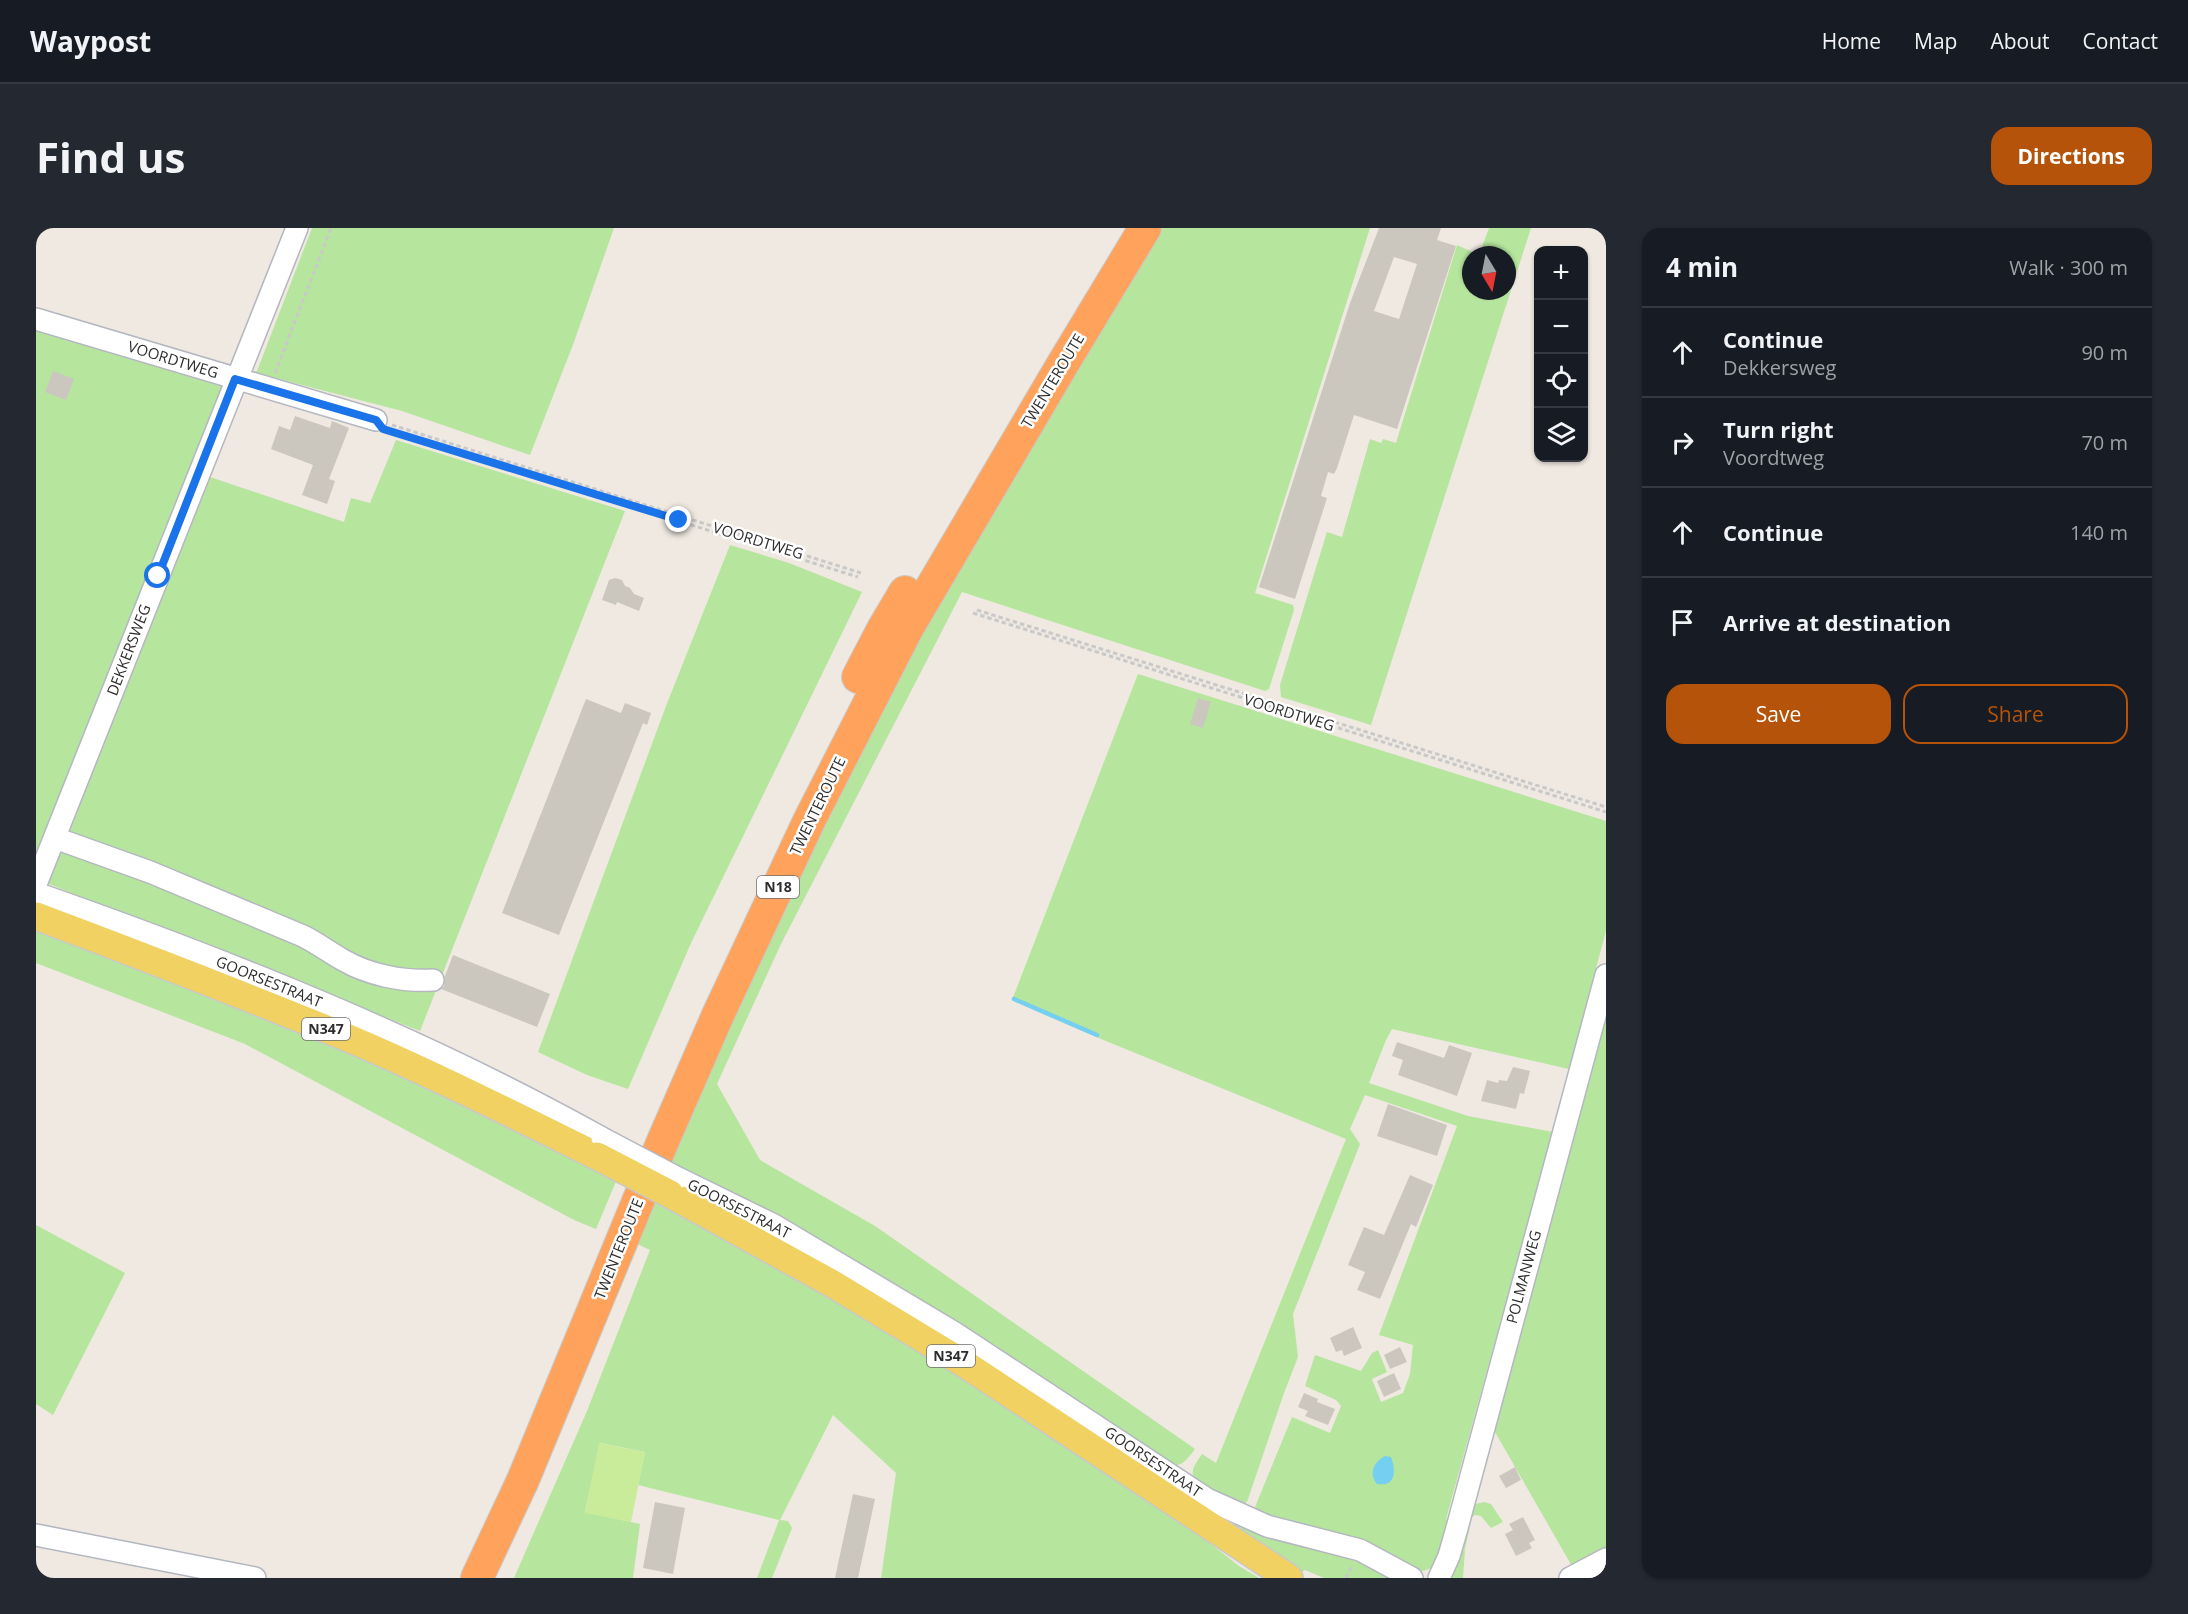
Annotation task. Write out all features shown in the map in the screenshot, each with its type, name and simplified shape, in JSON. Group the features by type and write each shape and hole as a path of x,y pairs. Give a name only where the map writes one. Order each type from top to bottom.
{"highway":[{"name":"TWENTEROUTE","path":"455,1578 549,1367 594,1252 696,1012 787,820 883,629 1122,228"},
{"name":"TWENTEROUTE","path":"477,1578 527,1469 663,1141 809,821 907,629 1145,228"}],"main road":[{"name":"GOORSESTRAAT","path":"36,916 210,982 348,1038 481,1098 599,1147 674,1186 965,1364 1289,1578"}],"street":[{"name":"DEKKERSWEG","path":"36,884 297,228"},
{"name":"VOORDTWEG","path":"36,319 376,420"},
{"path":"55,838 150,872 303,936 321,944 344,961 410,982 433,980"},
{"name":"GOORSESTRAAT","path":"36,893 239,969 371,1023 539,1103 599,1147"},
{"name":"POLMANWEG","path":"1439,1578 1449,1556 1457,1528 1606,975"},
{"name":"GOORSESTRAAT","path":"674,1186 774,1225 955,1333 1207,1498 1267,1526 1360,1550 1379,1558 1412,1578"},
{"path":"36,1535 252,1578"},
{"path":"1570,1578 1606,1559"}],"path":[{"path":"269,389 331,228"},
{"path":"376,420 383,429 860,575"},
{"name":"VOORDTWEG","path":"977,609 1606,810"},
{"name":"VOORDTWEG","path":"973,614 1606,810"}],"green space":[{"path":"312,228 614,228 574,342 530,455 402,411 252,372 257,371"},
{"path":"1159,228 1370,228 1255,593 1293,605 1294,610 1269,689 1265,691 962,592 781,944 717,1084 760,1160 875,1226 1195,1449 1179,1465 1171,1465 669,1163 703,1081 883,697"},
{"path":"1489,228 1531,228 1516,275 1516,246 1482,246"},
{"path":"1457,245 1462,247 1462,300 1508,300 1371,725 1281,697 1280,685 1327,532 1342,537 1370,439 1381,443 1383,439 1396,443"},
{"path":"36,327 223,387 36,858"},
{"path":"396,440 625,511 420,1031 49,884 47,880 207,476 344,522 351,498 370,503"},
{"path":"730,545 789,563 862,592 691,943 628,1089 587,1075 538,1052 666,706"},
{"path":"1138,674 1606,821 1606,931 1569,1069 1392,1029 1369,1083 1468,1116 1553,1132 1446,1519 1453,1523 1435,1567 1423,1571 1413,1570 1311,1527 1258,1511 1255,1507 1292,1417 1330,1433 1341,1406 1336,1400 1305,1386 1315,1355 1361,1371 1372,1353 1378,1350 1387,1372 1372,1379 1381,1402 1403,1393 1410,1374 1413,1345 1379,1335 1457,1126 1365,1095 1350,1129 1360,1144 1293,1314 1298,1357 1247,1502 1241,1505 1200,1484 1193,1475 1193,1469 1202,1454 1216,1463 1346,1139 1101,1039 1012,1000"},
{"path":"36,927 307,1034 434,1089 617,1179 596,1229 574,1220 245,1044 36,963"},
{"path":"1606,999 1606,1549 1573,1568 1491,1425"},
{"path":"649,1197 784,1269 953,1371 1183,1522 1239,1566 1259,1578 881,1578 896,1473 833,1415 780,1520 788,1521 792,1528 772,1578 757,1578 779,1520 638,1485 645,1452 600,1443 585,1512 640,1524 633,1578 514,1578 587,1411 650,1250 631,1241"},
{"path":"36,1225 125,1273 53,1415 36,1404"},
{"path":"599,1443 645,1452 631,1522 585,1513"},
{"path":"1484,1502 1491,1504 1503,1522 1491,1528 1481,1516 1472,1517 1465,1549 1463,1578 1452,1578 1467,1506"},
{"path":"1222,1516 1353,1554 1397,1578 1324,1578 1305,1570 1302,1572 1218,1522"}],"water":[{"path":"1385,1456 1391,1457 1394,1468 1393,1477 1388,1483 1377,1484 1373,1476 1374,1468"}],"building":[{"path":"1379,228 1441,228 1437,240 1456,246 1397,429 1354,415 1337,468 1334,474 1328,472 1321,496 1327,498 1295,599 1259,587 1350,303","holes":["1394,257 1417,264 1399,319 1374,311"]},
{"path":"53,371 74,379 66,400 45,392"},
{"path":"295,416 330,428 332,421 349,428 329,479 335,481 327,504 302,495 313,465 271,449 279,426 290,430"},
{"path":"615,578 622,580 634,594 644,598 639,611 617,602 616,605 602,600 609,580"},
{"path":"1198,698 1211,702 1203,728 1190,724"},
{"path":"586,699 621,713 625,703 651,713 647,725 643,723 559,935 502,913"},
{"path":"453,955 550,994 537,1027 441,989 444,986 445,976"},
{"path":"1397,1042 1444,1058 1449,1045 1472,1053 1457,1096 1398,1075 1403,1060 1392,1056"},
{"path":"1513,1067 1530,1071 1524,1094 1520,1093 1516,1109 1481,1101 1487,1080 1498,1083 1499,1080 1507,1081"},
{"path":"1388,1104 1447,1125 1437,1156 1377,1136"},
{"path":"1410,1175 1433,1185 1416,1227 1411,1224 1380,1299 1357,1290 1365,1272 1348,1265 1364,1227 1384,1235"},
{"path":"1353,1327 1362,1348 1344,1356 1342,1350 1336,1352 1330,1338"},
{"path":"1400,1347 1407,1362 1390,1369 1384,1355"},
{"path":"1394,1373 1401,1389 1384,1397 1377,1381"},
{"path":"1304,1393 1318,1399 1317,1402 1335,1409 1328,1425 1305,1416 1308,1411 1298,1407"},
{"path":"1515,1467 1521,1480 1506,1488 1499,1476"},
{"path":"853,1494 875,1499 858,1578 835,1578"},
{"path":"655,1502 685,1508 673,1574 643,1568"},
{"path":"1523,1517 1535,1540 1529,1543 1532,1548 1516,1556 1505,1534 1513,1530 1509,1524"}],"waterway":[{"path":"1014,999 1097,1035"}],"route":[{"path":"158,576 235,379 376,420 383,429 679,520"}]}
